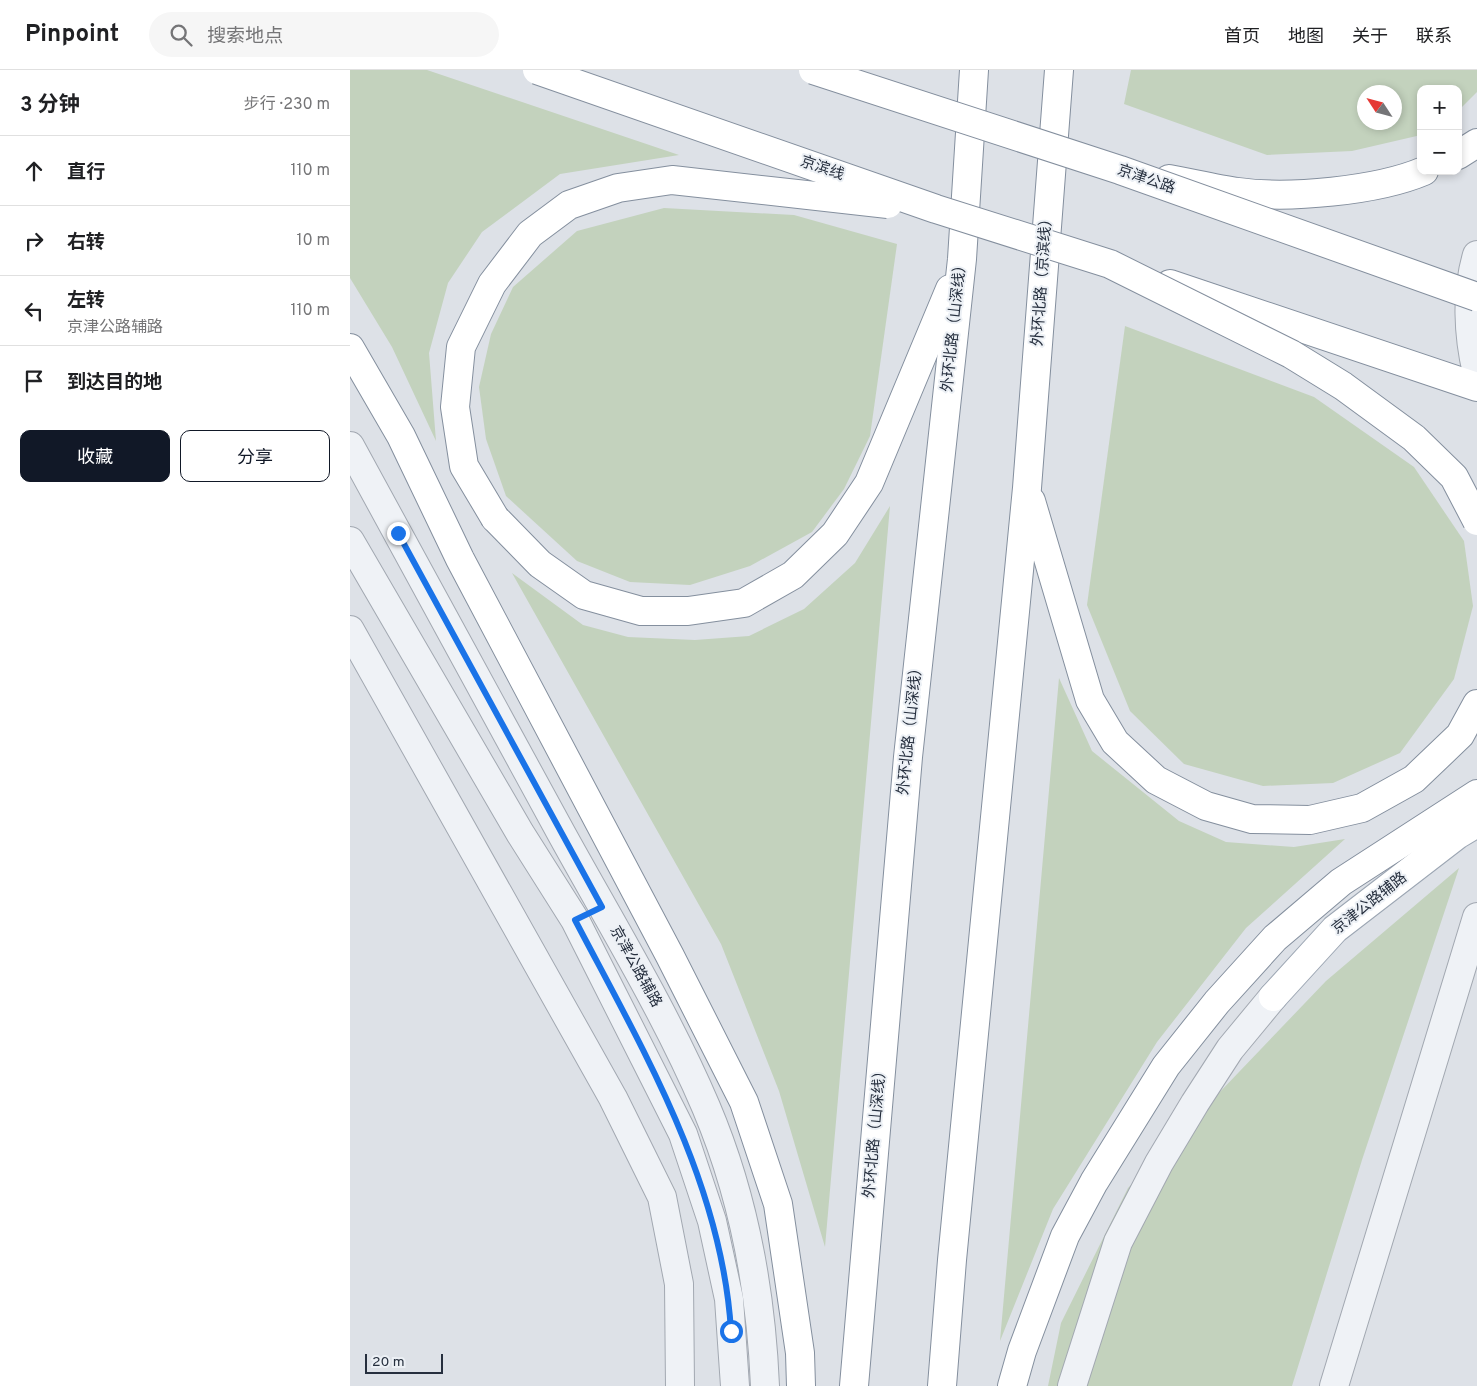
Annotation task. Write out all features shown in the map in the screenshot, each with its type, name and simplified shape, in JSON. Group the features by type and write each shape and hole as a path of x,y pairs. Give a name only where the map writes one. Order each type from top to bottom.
{"main road":[{"name":"京滨线","path":"537,70 936,209 1110,264"},
{"name":"京津公路","path":"813,70 835,75 1120,170 1477,297"},
{"name":"外环北路（山深线）","path":"854,1386 908,757 962,259 974,70"},
{"name":"外环北路（京滨线）","path":"1027,488 1059,70"},
{"path":"1462,152 1477,142"},
{"path":"1120,170 1240,192 1284,193 1361,187 1417,173"},
{"path":"936,209 672,180 618,188 569,205 530,234 492,284 461,347 455,407 464,466 495,518 540,564 584,595 641,611 688,611 744,603 793,575 835,534 869,484 962,259"},
{"path":"1110,264 1477,386"},
{"path":"1110,264 1291,354 1343,386 1414,438 1454,477 1477,521"},
{"path":"350,348 401,436 460,559 670,956 744,1102 778,1204 800,1353 801,1386"},
{"path":"1027,488 1090,700 1115,742 1156,780 1206,806 1252,819 1310,820 1362,808 1414,779 1460,735 1477,704"},
{"path":"942,1386 952,1260 1027,488"},
{"path":"1012,1386 1022,1351 1065,1236 1094,1182 1166,1066 1217,1002 1275,938 1341,882 1477,794"},
{"name":"京津公路辅路","path":"1273,997 1335,930 1457,835 1477,823"}],"street":[{"path":"1477,255 1472,271 1470,312 1472,353 1477,373"},
{"name":"京津公路辅路","path":"350,446 602,907 652,994 706,1108 729,1171 748,1243 763,1334 765,1386"},
{"path":"350,541 480,766 575,920 683,1134 712,1221 729,1299 735,1386"},
{"path":"350,630 595,1065 662,1197 679,1284 680,1386"},
{"path":"575,920 602,907"},
{"path":"1334,1386 1477,917"},
{"path":"1072,1386 1083,1347 1122,1233 1158,1163 1230,1049 1273,997"}],"green space":[{"path":"350,70 427,70 679,155 560,174 482,232 448,283 429,353 436,441 392,347 350,278"},
{"path":"1131,70 1477,70 1477,92 1462,107 1462,85 1417,85 1417,136 1352,151 1267,155 1124,104"},
{"path":"664,208 794,215 897,244 870,436 844,489 812,532 750,566 690,585 630,582 577,561 506,496 486,439 479,387 491,334 513,287 577,231"},
{"path":"1125,326 1314,397 1414,467 1464,541 1473,606 1454,679 1400,753 1333,783 1263,786 1184,764 1130,711 1087,605"},
{"path":"890,506 825,1247 779,1091 721,944 512,573 583,625 628,637 695,640 749,636 804,609 855,563"},
{"path":"1059,678 1092,751 1179,821 1226,842 1294,847 1345,839 1246,928 1157,1042 1053,1209 1000,1341"},
{"path":"1459,868 1362,1160 1292,1386 1048,1386 1061,1323 1128,1188 1326,981"}],"route":[{"path":"398,533 602,907 575,920 683,1134 712,1221 729,1299 731,1331"}]}
